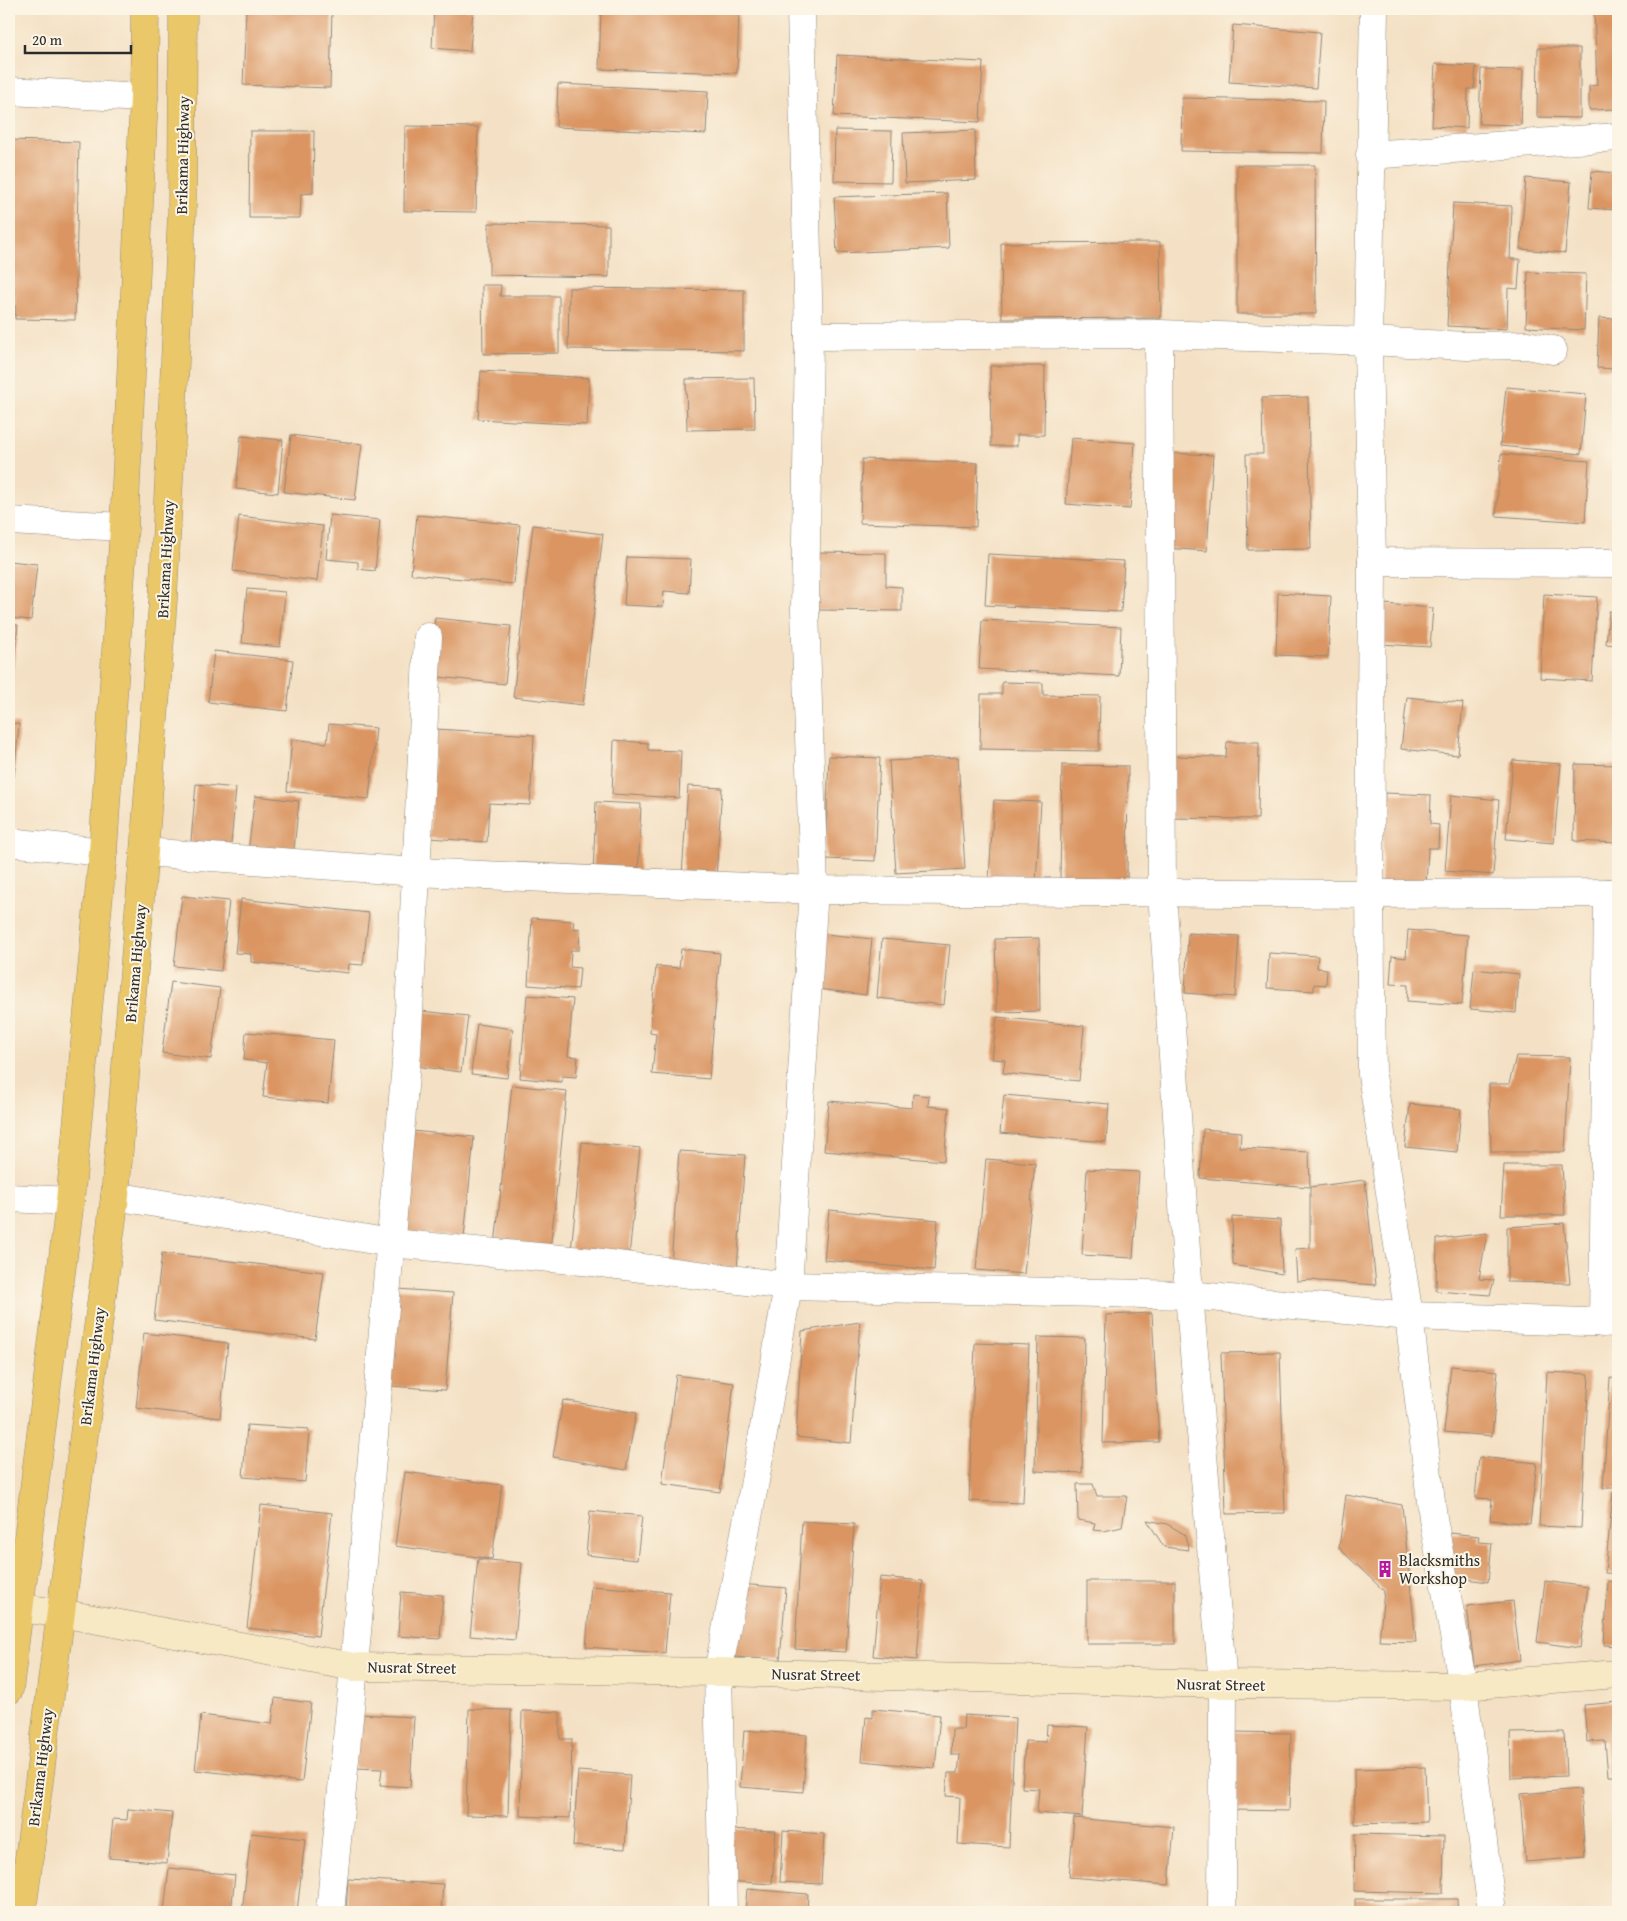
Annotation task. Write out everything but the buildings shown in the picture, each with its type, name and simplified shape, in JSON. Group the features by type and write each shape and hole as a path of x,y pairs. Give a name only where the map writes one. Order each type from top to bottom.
{"highway":[{"path":"9,1690 14,1608 70,1201 103,852 124,527 144,98 145,9"},
{"name":"Brikama Highway","path":"22,1912 115,1196 163,600 182,211 183,9"}],"street":[{"path":"722,1912 718,1672 755,1481 788,1286 814,890 805,610 808,336 801,9"},
{"path":"1374,9 1368,341 1372,562 1370,894 1372,1075 1409,1316 1433,1518 1463,1686 1492,1912"},
{"path":"9,91 144,98"},
{"path":"1370,155 1618,137"},
{"path":"808,336 1159,334 1467,346 1527,345 1553,350"},
{"path":"1159,334 1162,892 1189,1295 1223,1684 1222,1912"},
{"path":"9,521 124,527"},
{"path":"1372,562 1618,563"},
{"path":"330,1912 354,1666 407,1052 428,637"},
{"path":"9,842 103,852"},
{"path":"115,1196 390,1243 593,1262 788,1286 1189,1295 1409,1316 1610,1323 1613,893 1370,894 814,890 416,872 144,852"},
{"path":"9,1198 70,1201"},
{"name":"Nusrat Street","path":"14,1608 60,1612 354,1666 718,1672 1223,1684 1463,1686 1618,1674"}],"place":[{"name":"Blacksmiths Workshop","path":"1385,1569"}]}
